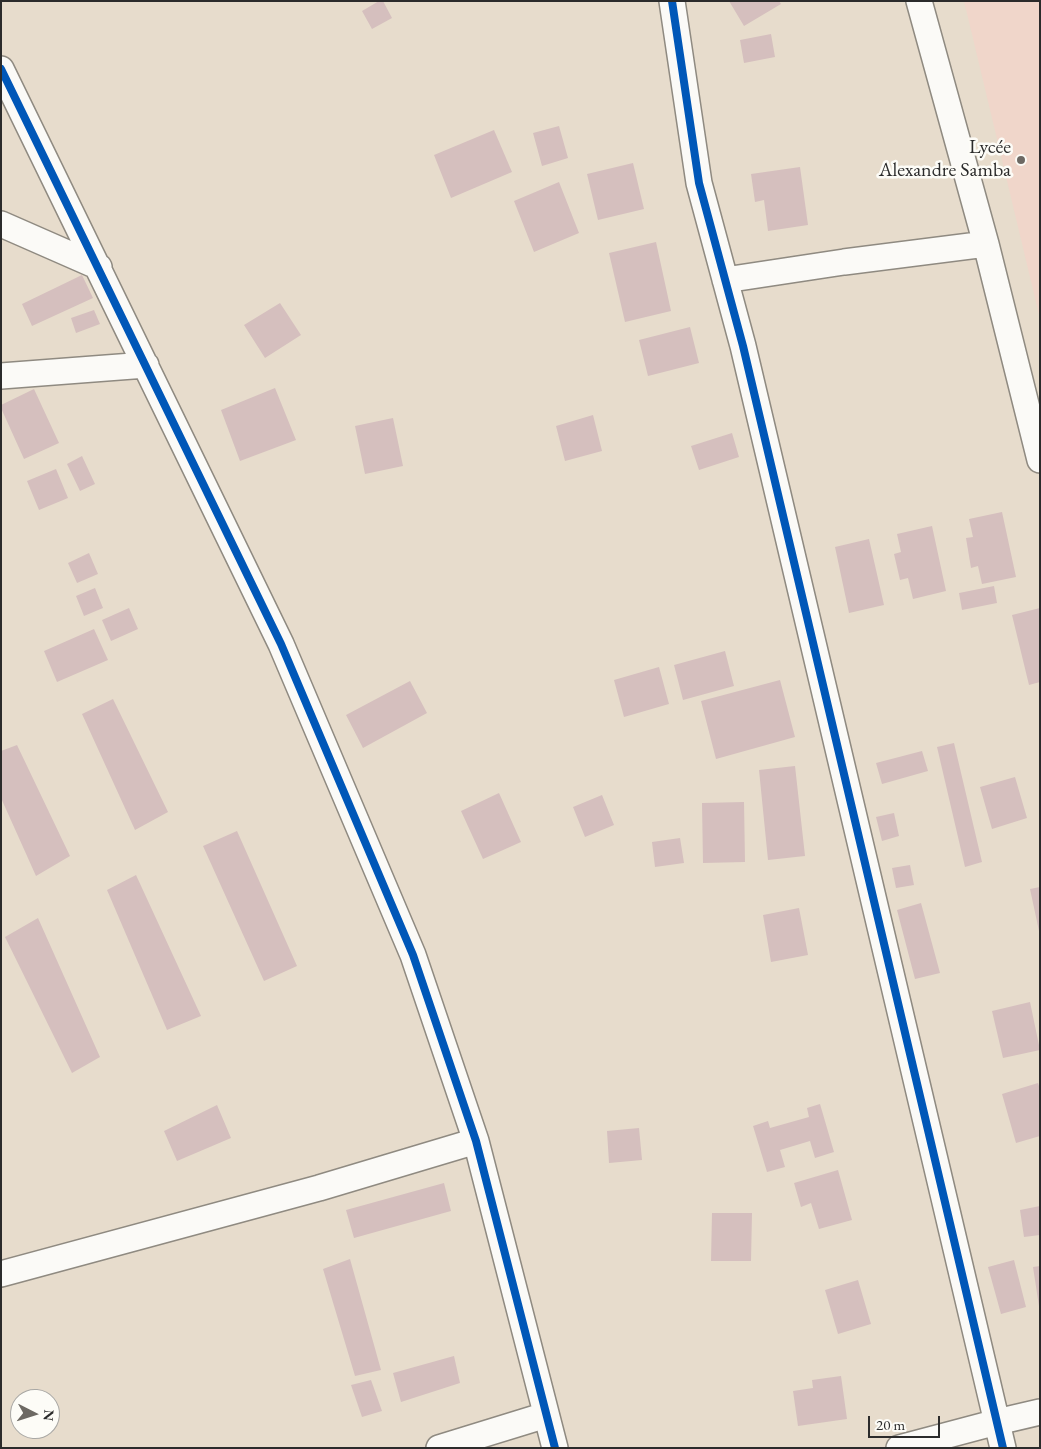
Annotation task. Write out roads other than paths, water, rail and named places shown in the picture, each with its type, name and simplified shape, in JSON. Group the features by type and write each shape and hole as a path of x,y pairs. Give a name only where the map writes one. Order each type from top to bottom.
{"street":[{"path":"672,1 699,183 743,346 1003,1448"},
{"path":"919,1 986,244 1040,460"},
{"path":"1,68 280,644 413,955 476,1141 555,1448"},
{"path":"1,224 98,267"},
{"path":"725,280 844,262 986,244"},
{"path":"1,376 146,365"},
{"path":"1,1274 319,1188 476,1141"},
{"path":"899,1448 1040,1412"},
{"path":"439,1448 546,1415"}],"place":[{"name":"Lycée Alexandre Samba","path":"1021,160"}]}
